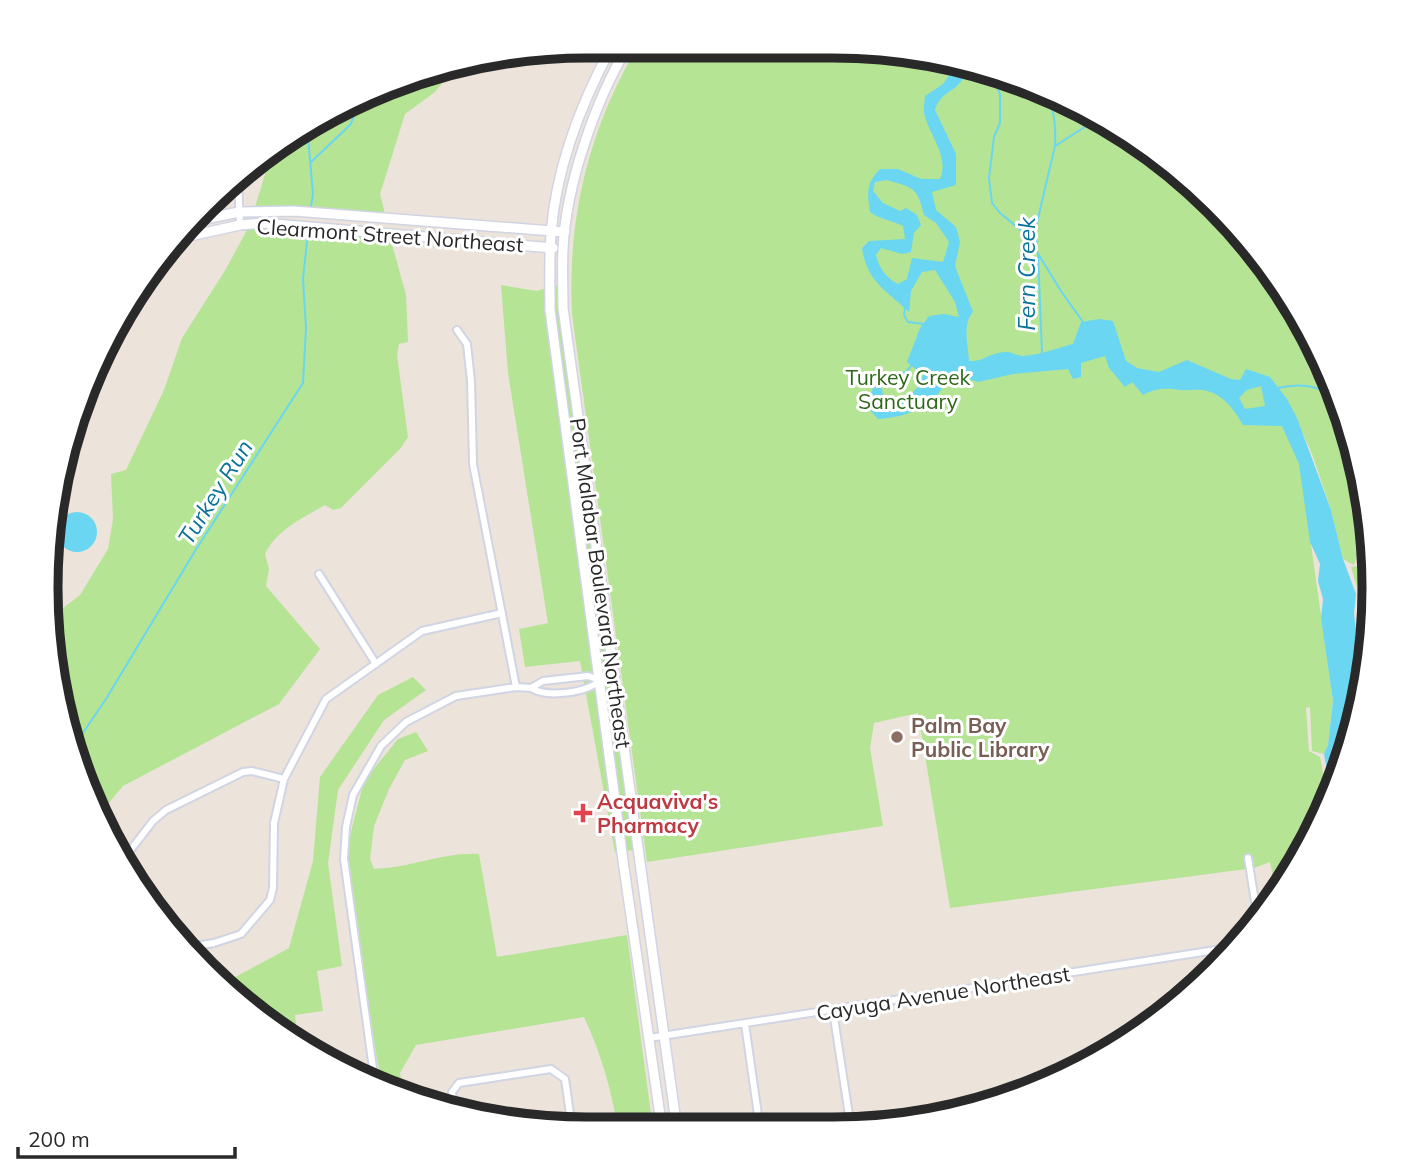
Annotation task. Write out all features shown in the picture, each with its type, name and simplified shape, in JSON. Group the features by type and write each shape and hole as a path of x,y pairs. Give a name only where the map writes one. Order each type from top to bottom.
{"street":[{"name":"Port Malabar Boulevard Northeast","path":"605,58 593,81 564,162 551,231 550,310 660,1117"},
{"name":"Port Malabar Boulevard Northeast","path":"622,58 606,88 577,166 563,249 563,309 675,1117"},
{"path":"593,81 606,88"},
{"path":"564,162 577,166"},
{"path":"238,189 240,225"},
{"name":"Clearmont Street Northeast","path":"208,218 239,212 294,211 565,232"},
{"name":"Clearmont Street Northeast","path":"191,236 240,225 293,224 563,249"},
{"path":"457,330 467,344 471,381 473,464 516,687"},
{"path":"319,574 376,664"},
{"path":"197,946 241,934 270,900 273,888 274,823 284,779 326,699 422,631 502,613"},
{"path":"531,688 543,681 588,676 600,680 615,678"},
{"path":"373,1072 344,859 346,827 353,795 381,746 406,722 456,696 516,687 555,694 593,687 600,680"},
{"path":"129,852 153,821 166,810 243,772 252,771 284,779"},
{"path":"1248,859 1256,906"},
{"path":"634,932 648,930"},
{"name":"Cayuga Avenue Northeast","path":"649,1038 1219,950"},
{"path":"833,1011 849,1117"},
{"path":"745,1024 758,1117"},
{"path":"453,1100 452,1092 458,1083 551,1069 565,1079 570,1116"}],"green space":[{"name":"Turkey Creek Sanctuary","path":"631,58 867,59 902,62 970,76 1003,86 1067,112 1127,147 1182,189 1231,238 1253,265 1291,323 1322,385 1344,450 1358,518 1359,531 1355,532 1360,546 1354,565 1343,559 1331,510 1312,454 1292,409 1333,701 1328,745 1324,754 1312,751 1310,707 1306,708 1309,751 1320,757 1325,782 1308,822 1274,881 1270,862 1254,868 950,908 918,713 874,723 870,748 883,826 647,862 572,314 573,244 585,175 606,109"},
{"path":"447,77 435,92 405,114 380,194 385,214 255,207 268,165 293,147 353,112"},
{"path":"248,228 390,237 406,295 408,342 399,344 397,355 408,437 400,449 341,508 333,510 325,505 299,520 276,538 265,554 269,569 266,586 320,649 279,704 123,786 105,807 76,725 62,657 59,611 80,595 108,549 113,519 111,474 126,470 164,390 182,338 226,269"},
{"path":"501,285 537,291 546,288 556,394 618,852 615,853 580,661 525,667 519,629 548,623 508,373"},
{"path":"559,285 559,309 633,850 626,851 554,309 554,286"},
{"path":"1361,556 1360,631 1359,594 1351,567 1358,566"},
{"path":"413,677 426,690 384,720 338,790 328,863 342,966 317,971 323,1011 295,1015 297,1030 231,979 289,948 313,861 320,777 378,695"},
{"path":"416,732 428,751 405,760 389,789 374,826 370,859 374,869 453,855 479,854 497,957 627,935 651,1117 616,1117 605,1072 584,1017 416,1045 400,1073 402,1083 380,1075 366,997 356,916 344,859 364,781 398,739"}],"water":[{"path":"952,72 965,75 960,83 942,98 935,110 956,154 956,185 932,192 936,210 956,227 960,242 955,266 973,312 967,329 969,361 1002,352 1021,356 1042,353 1073,344 1081,322 1099,319 1113,321 1126,361 1137,368 1159,372 1187,360 1231,379 1240,380 1246,369 1270,377 1287,399 1297,418 1331,510 1343,559 1356,594 1354,614 1358,657 1344,725 1328,775 1324,754 1328,745 1333,701 1321,618 1323,599 1318,581 1320,564 1310,542 1299,464 1282,426 1243,425 1227,403 1216,394 1203,390 1161,389 1143,395 1132,382 1125,387 1109,368 1105,356 1081,363 1081,377 1073,379 1068,369 1013,374 978,382 957,375 926,405 910,412 878,419 867,407 876,378 880,376 887,403 905,397 918,386 923,375 907,362 920,328 929,316 944,314 959,317 955,302 935,270 922,272 911,291 909,312 873,277 862,248 869,241 905,239 903,226 870,212 869,189 872,179 880,169 898,169 921,179 940,179 941,154 924,113 925,96 943,84","holes":["887,180 913,190 924,215 936,223 949,242 943,262 912,258 907,279 898,284 884,272 876,255 881,248 902,254 911,252 914,233 921,225 917,215 906,208 900,211 883,203 873,191 875,182","1261,386 1265,406 1245,409 1239,398 1247,390"]},
{"path":"69,513 85,513 96,524 96,540 85,551 69,551 60,542 62,519"}],"waterway":[{"path":"997,84 1000,95 1000,123 994,137 989,178 992,203 1034,241 1037,252 1083,322"},
{"name":"Fern Creek","path":"1051,105 1055,145"},
{"path":"310,163 350,125 357,110"},
{"name":"Fern Creek","path":"1037,248 1036,227 1055,146 1089,124"},
{"name":"Turkey Run","path":"308,138 313,194 311,206"},
{"name":"Turkey Run","path":"80,737 303,383 306,328 303,279 308,232"},
{"name":"Fern Creek","path":"1038,254 1042,353"},
{"path":"905,306 904,315 908,322 924,324"},
{"path":"883,380 906,372 911,366"},
{"path":"1278,388 1295,385 1324,391"}],"place":[{"name":"Palm Bay Public Library","path":"897,737"},
{"name":"Acquaviva's Pharmacy","path":"583,813"}]}
